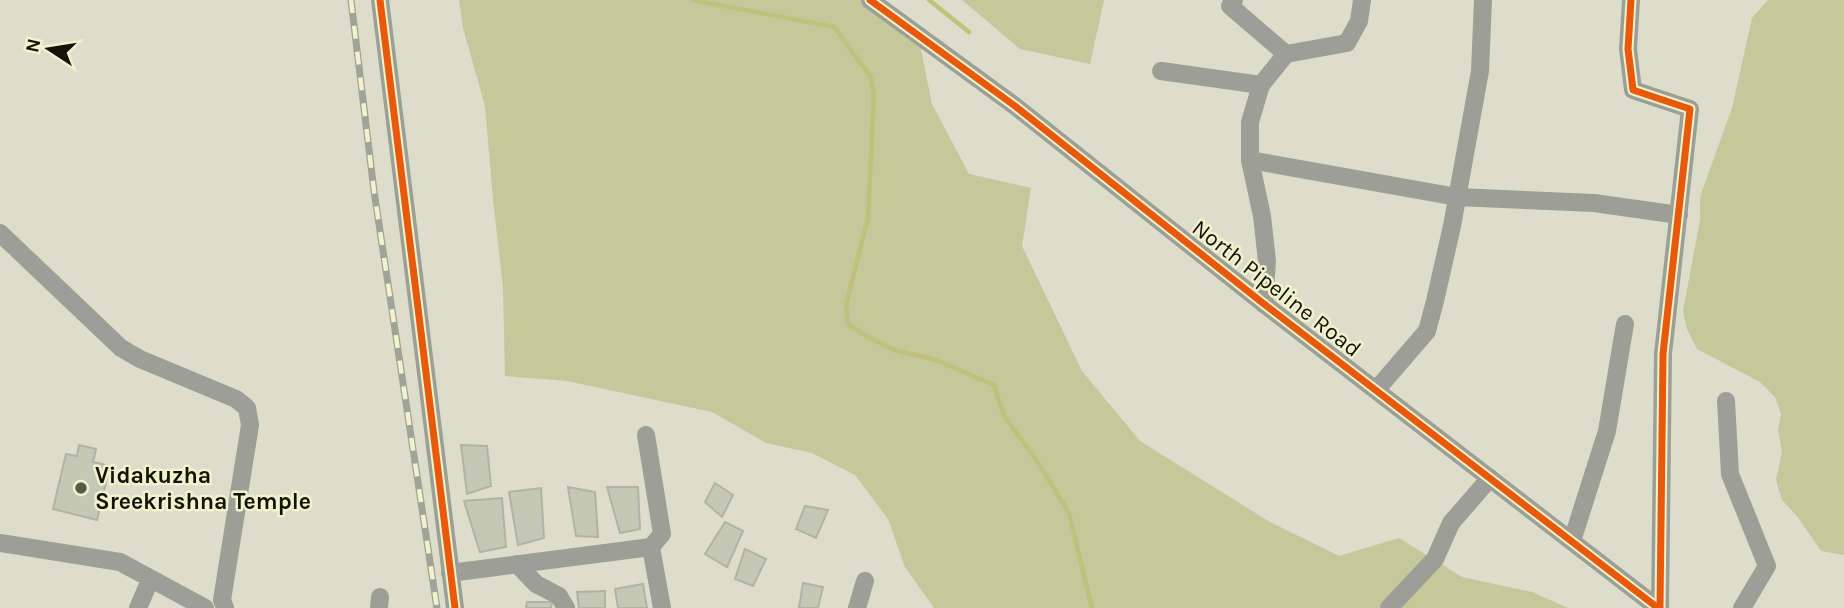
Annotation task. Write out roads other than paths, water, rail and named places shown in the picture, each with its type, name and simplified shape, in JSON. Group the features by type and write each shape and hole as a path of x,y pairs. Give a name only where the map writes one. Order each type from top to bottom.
{"street":[{"path":"380,0 455,608"},
{"name":"North Pipeline Road","path":"870,0 1015,106 1264,304 1659,608"},
{"path":"1234,0 1230,6 1286,54"},
{"path":"1264,304 1267,261 1262,216 1250,160 1250,122 1262,85 1286,54 1347,43 1359,21 1362,0"},
{"path":"1377,389 1427,331 1457,197 1480,71 1483,0"},
{"path":"1631,0 1628,49 1633,90 1690,109 1663,354 1659,608"},
{"path":"1161,71 1262,85"},
{"path":"1250,160 1457,197 1594,202 1679,215"},
{"path":"0,233 121,348 140,359 236,399 247,408 250,425 222,600 225,608"},
{"path":"1572,541 1607,431 1625,324"},
{"path":"1726,401 1730,474 1767,566 1742,608"},
{"path":"450,573 651,547 662,534 646,435"},
{"path":"1390,608 1435,559 1451,523 1490,478"},
{"path":"0,543 120,562 202,607"},
{"path":"651,547 662,608"},
{"path":"517,564 536,584 559,596 566,608"},
{"path":"138,608 150,580"},
{"path":"857,608 865,581"}],"waterway":[{"path":"693,0 834,27 870,76 874,93 868,218 846,305 848,324 894,350 936,360 994,385 1004,416 1039,464 1069,513 1092,608"},
{"path":"929,0 969,32"}],"railway":[{"path":"351,0 374,191 437,608"}],"place":[{"name":"Vidakuzha Sreekrishna Temple","path":"81,488"}]}
